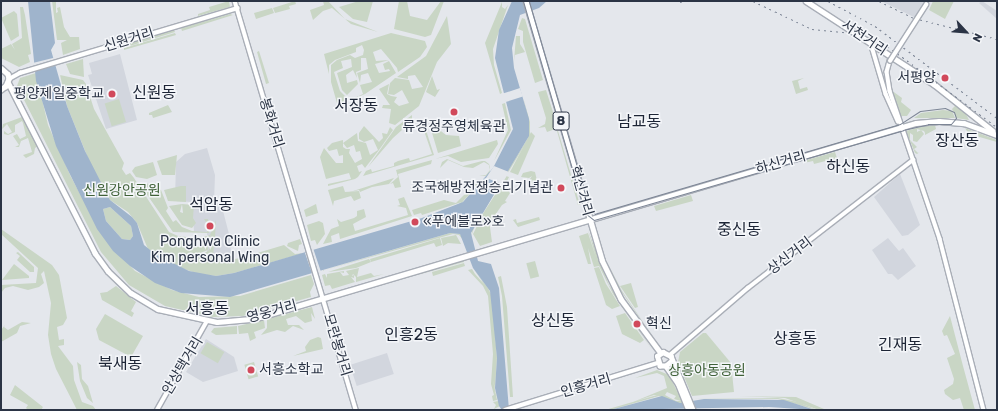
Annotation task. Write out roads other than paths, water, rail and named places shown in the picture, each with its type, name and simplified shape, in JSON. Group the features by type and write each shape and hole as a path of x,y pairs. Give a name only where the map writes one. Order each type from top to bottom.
{"main road":[{"name":"봉화거리","path":"235,1 318,281"},
{"name":"혁신거리","path":"526,1 590,220 611,282 661,353"},
{"name":"서천거리","path":"806,1 934,84 997,134"},
{"path":"927,3 890,62 888,85 940,239 984,410"},
{"name":"신원거리","path":"8,80 29,70 238,8"},
{"path":"871,43 886,94 902,127"},
{"name":"신원거리","path":"3,69 20,73"},
{"name":"영웅거리","path":"3,69 95,252 108,271 125,288 147,303 172,313 207,321 245,321 590,220"},
{"path":"1,90 8,80"},
{"path":"1,90 7,89 16,95"},
{"name":"하신거리","path":"590,220 902,127 929,121 954,122 997,134"},
{"name":"상신거리","path":"670,355 748,288 913,160"},
{"name":"모란봉거리","path":"318,281 356,410"},
{"name":"안상택거리","path":"157,410 207,321"},
{"path":"689,410 686,398 671,362 670,355 661,353 657,356 658,363 666,366 686,398 693,410"},
{"path":"666,366 671,362"},
{"name":"인흥거리","path":"505,410 658,363"}],"water":[{"path":"28,1 50,1 55,43 51,50 67,106 85,151 110,200 132,217 137,223 144,245 155,254 189,271 216,276 234,273 422,218 463,202 493,168 513,129 495,58 499,30 512,1 547,1 539,8 520,15 512,48 514,68 529,119 529,136 471,233 478,261 491,264 499,288 509,410 502,410 499,406 495,388 497,358 490,291 473,268 460,234 450,233 230,297 181,293 155,283 130,266 113,251 97,229 56,146 36,81","holes":["110,207 131,226 133,236 130,240 122,239 106,221 103,209"]},
{"path":"662,396 680,403 704,399 784,400 815,410 769,407 610,410"}],"tram line":[{"path":"523,1 585,213 594,220 903,130 928,124 951,124 956,118 954,112 945,108 920,111 900,124 595,214 589,208 529,1"}],"railway":[{"path":"680,2 684,1"},
{"path":"753,1 812,29 863,34 878,39 997,127"},
{"path":"828,1 875,26 997,118"},
{"path":"879,1 914,18 997,39"}],"place":[{"name":"서평양","path":"945,78"},
{"name":"평양제일중학교","path":"112,94"},
{"name":"류경정주영체육관","path":"454,112"},
{"name":"조국해방전쟁승리기념관","path":"561,188"},
{"name":"«푸에블로»호","path":"415,222"},
{"name":"Ponghwa Clinic Kim personal Wing","path":"210,226"},
{"name":"혁신","path":"637,324"},
{"name":"서흥소학교","path":"251,370"}],"district":[{"name":"신원동","path":"154,93"},
{"name":"서장동","path":"356,106"},
{"name":"남교동","path":"639,122"},
{"name":"장산동","path":"957,141"},
{"name":"하신동","path":"848,167"},
{"name":"석암동","path":"211,205"},
{"name":"중신동","path":"739,230"},
{"name":"서흥동","path":"207,309"},
{"name":"상신동","path":"553,321"},
{"name":"인흥2동","path":"411,335"},
{"name":"상흥동","path":"795,339"},
{"name":"긴재동","path":"900,345"},
{"name":"북새동","path":"120,364"}],"park label":[{"name":"신원강안공원","path":"122,191"},
{"name":"상흥아동공원","path":"707,371"}]}
